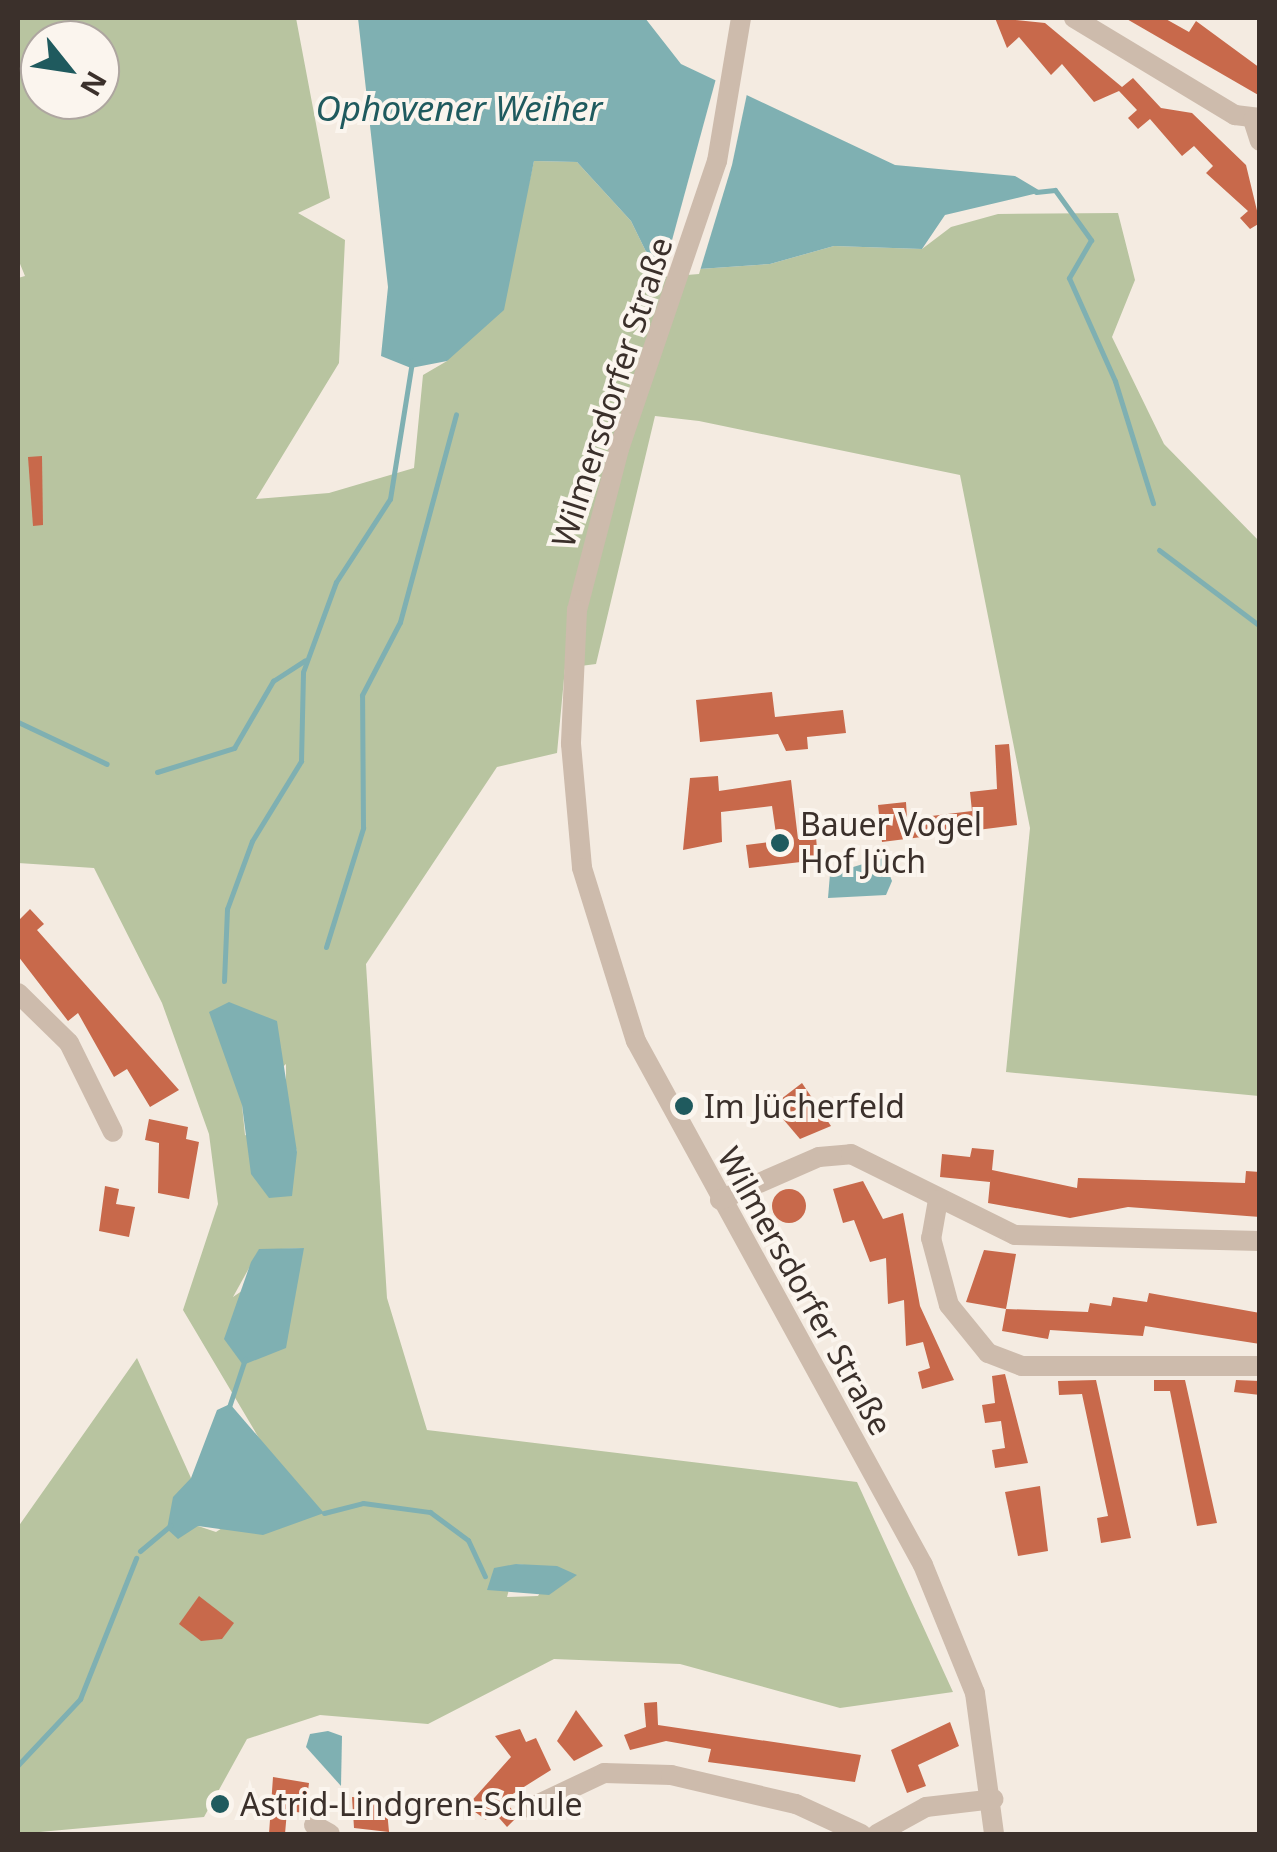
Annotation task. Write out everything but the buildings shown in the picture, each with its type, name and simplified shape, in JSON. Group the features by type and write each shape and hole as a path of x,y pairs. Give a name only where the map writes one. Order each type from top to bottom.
{"street":[{"path":"1074,18 1256,119 1260,141"},
{"name":"Wilmersdorfer Straße","path":"741,24 716,161 652,358 578,610 572,782 603,956 720,1200 923,1566 975,1693 994,1799 994,1834"},
{"path":"18,993 69,1043 113,1132"},
{"path":"720,1200 839,1154 876,1163 938,1200 1039,1240 1260,1241"},
{"path":"938,1200 931,1238 949,1305 988,1353 1022,1366 1260,1366"},
{"path":"530,1808 562,1785 604,1773 671,1775 861,1834"},
{"path":"877,1834 926,1807 994,1799"}],"green space":[{"path":"18,18 296,18 330,198 298,213 345,240 339,363 256,499 329,493 414,468 423,375 447,361 518,231 534,161 577,162 631,221 656,272 770,264 834,246 922,249 951,227 998,214 1118,213 1135,280 1112,337 1164,444 1259,541 1259,1096 1006,1072 1030,828 960,475 699,421 655,416 596,664 565,668 557,753 497,767 366,964 387,1298 427,1430 857,1482 953,1692 840,1708 680,1664 554,1659 428,1724 320,1715 247,1739 204,1817 18,1834 18,1527 137,1358 191,1478 198,1526 216,1532 295,1480 272,1460 183,1310 218,1204 209,1134 162,1003 94,868 18,863 18,278 25,276 18,259","holes":["286,1064 286,1113 297,1152 245,1135 242,1105","304,1248 233,1297 259,1250","516,1564 541,1567 556,1566 538,1596 507,1597"]}],"water":[{"name":"Ophovener Weiher","path":"358,18 645,18 681,64 895,165 1015,176 1042,192 945,215 922,249 834,246 770,264 656,272 631,221 577,162 534,161 504,310 447,361 411,368 381,356 388,287"},
{"path":"883,858 892,881 886,895 828,898 830,874"},
{"path":"229,1002 277,1021 297,1152 292,1196 269,1198 251,1174 242,1105 209,1012"},
{"path":"304,1248 286,1348 243,1365 224,1339 251,1262 259,1249"},
{"path":"230,1404 324,1513 263,1535 198,1526 178,1539 167,1529 173,1497 191,1478 217,1410"},
{"path":"516,1564 557,1566 577,1575 549,1595 487,1590 494,1568"},
{"path":"328,1731 342,1736 341,1786 306,1747 310,1734"}],"pier":[{"path":"717,75 748,89 732,165 699,274 662,277"}],"waterway":[{"path":"1036,192 1055,190 1091,240 1069,278 1115,381 1153,503"},
{"path":"224,981 227,909 252,841 301,761 303,672 336,582 390,499 412,361"},
{"path":"326,947 363,828 362,695 400,622 456,414"},
{"path":"1159,550 1260,626"},
{"path":"157,772 234,748 273,681 305,660"},
{"path":"18,722 107,764"},
{"path":"228,1410 245,1359"},
{"path":"324,1513 363,1503 430,1512 468,1540 485,1576"},
{"path":"140,1551 171,1525"},
{"path":"18,1765 80,1699 136,1558"}],"place":[{"name":"Bauer Vogel Hof Jüch","path":"780,843"},
{"name":"Im Jücherfeld","path":"684,1106"},
{"name":"Astrid-Lindgren-Schule","path":"220,1804"}]}
